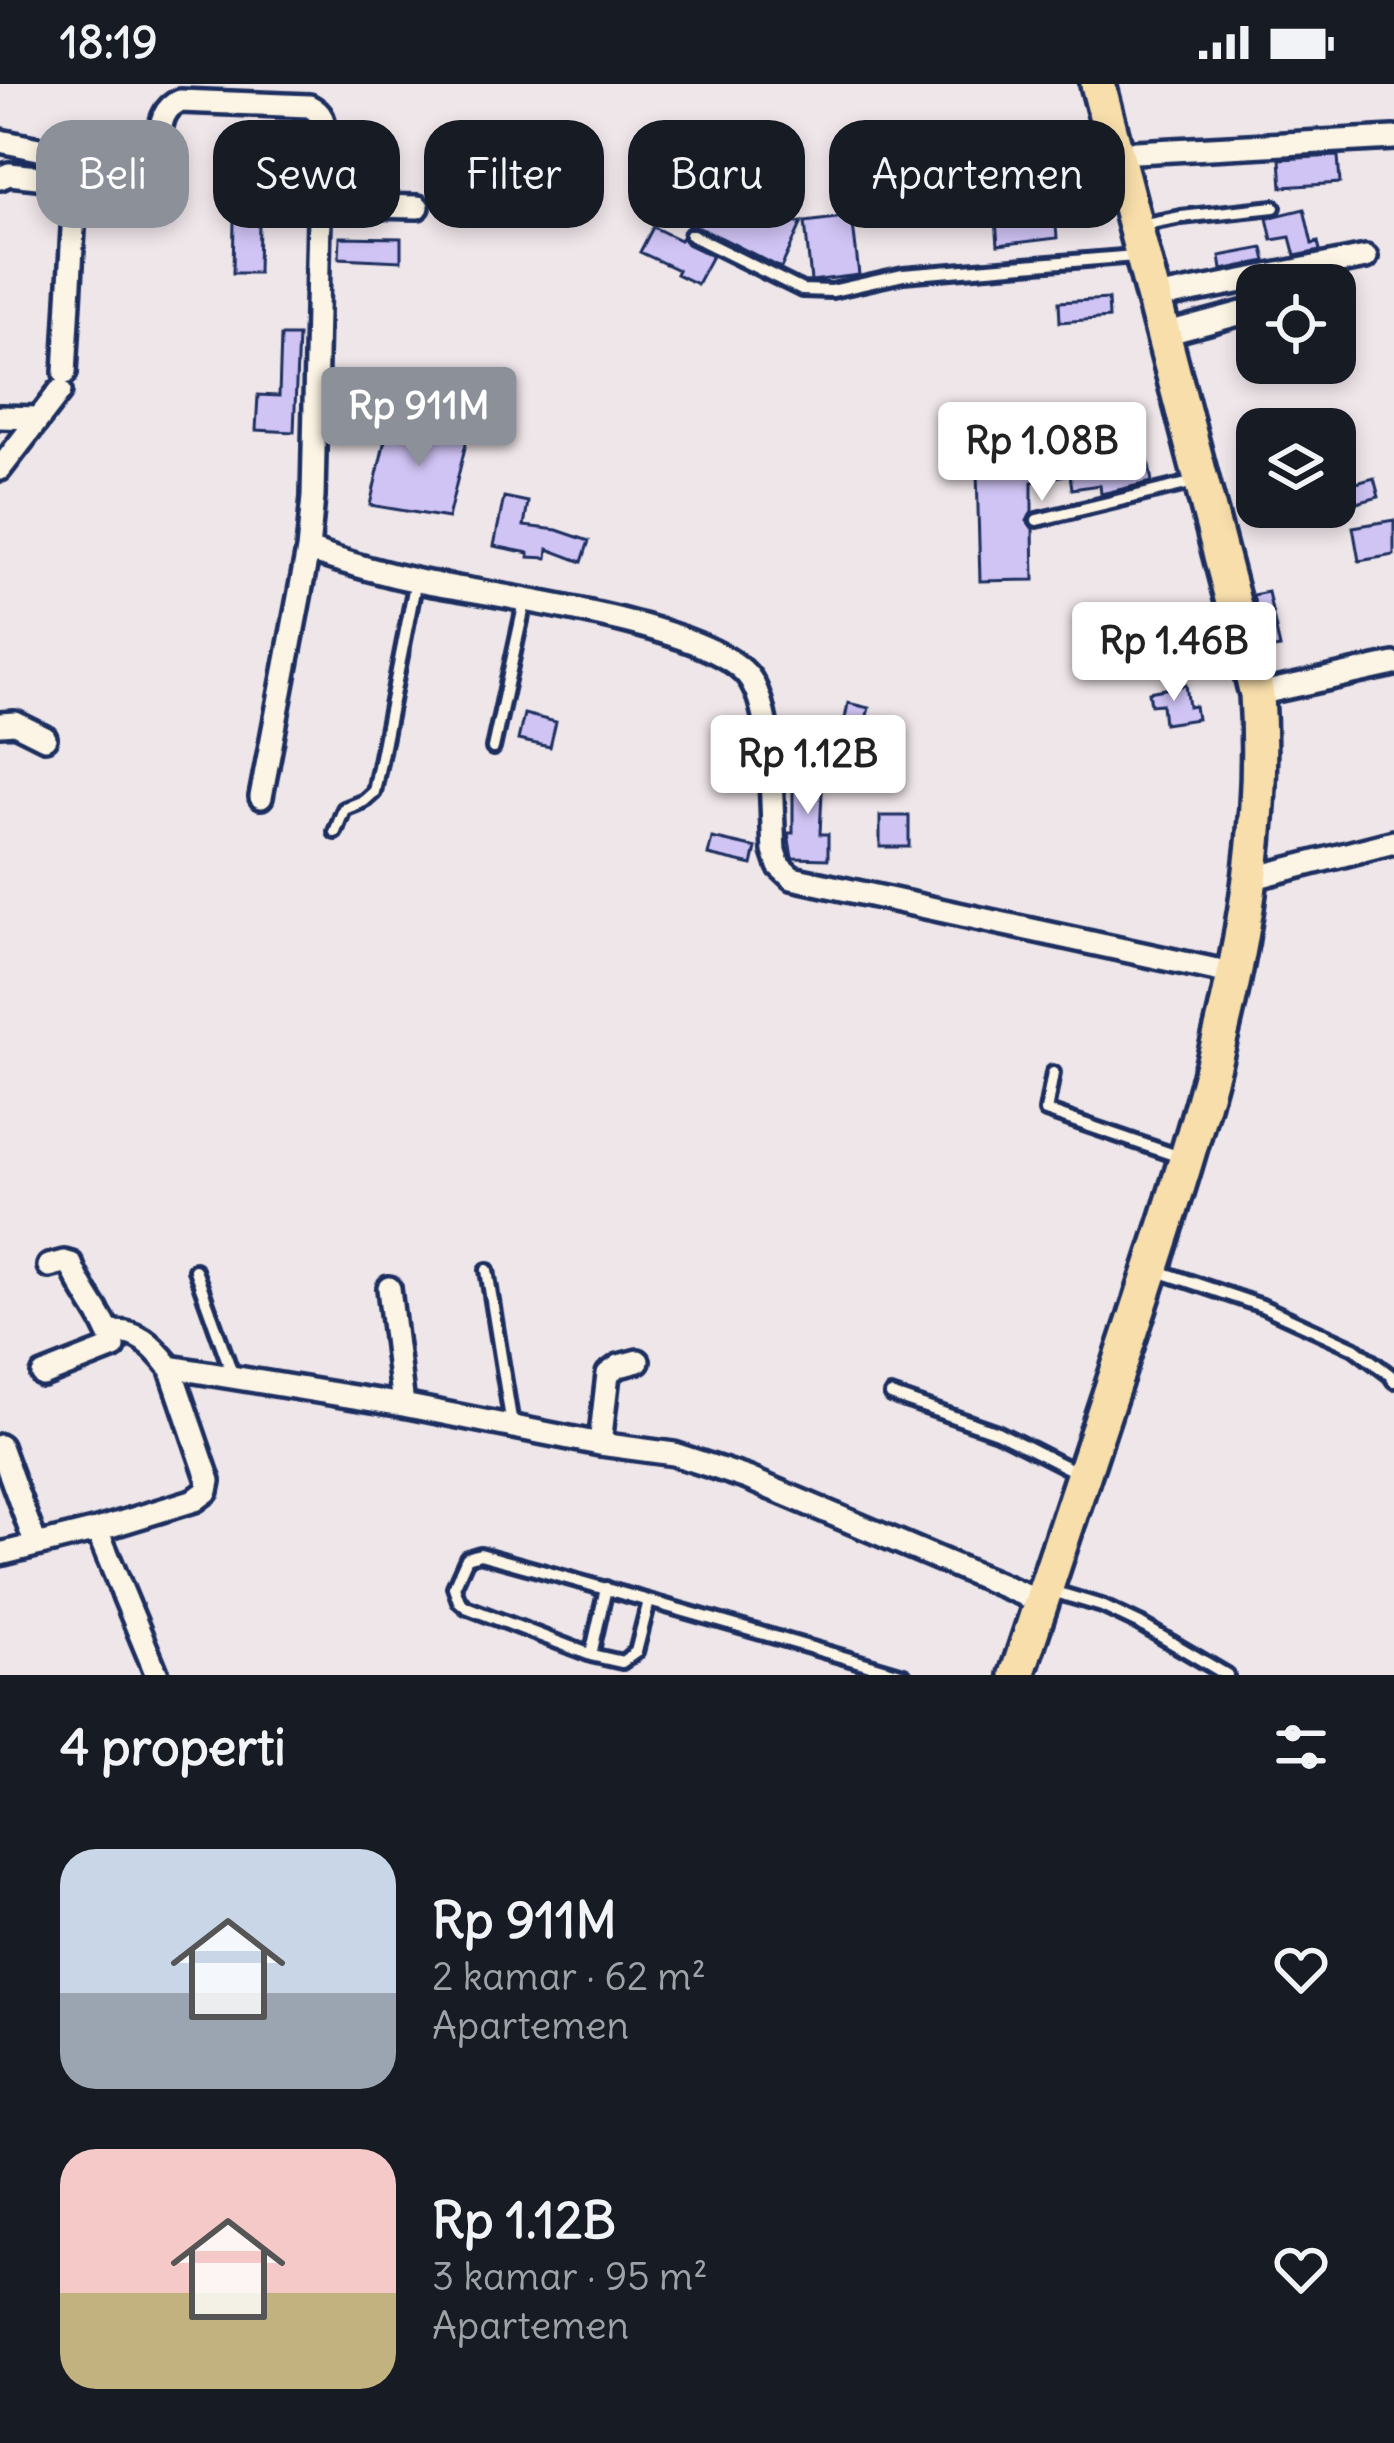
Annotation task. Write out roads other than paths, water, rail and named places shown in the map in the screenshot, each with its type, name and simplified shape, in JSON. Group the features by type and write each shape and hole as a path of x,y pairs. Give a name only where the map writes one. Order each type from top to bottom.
{"highway":[{"path":"1098,84 1108,120"},
{"path":"1017,1675 1187,1159 1235,974 1256,811 1257,700 1125,183"}],"street":[{"path":"163,120 171,104 180,101 309,106 323,120"},
{"path":"1125,153 1394,138"},
{"path":"0,141 36,149"},
{"path":"0,178 9,174 36,177"},
{"path":"400,207 418,207"},
{"path":"2,461 63,382 72,228"},
{"path":"261,797 314,497 320,228"},
{"path":"1155,298 1366,257"},
{"path":"1164,334 1236,315"},
{"path":"0,417 39,418"},
{"path":"308,550 416,580 638,625 710,649 737,664 749,676 761,707 774,851 779,866 792,878 1235,974"},
{"path":"1257,700 1394,664"},
{"path":"1257,700 1394,677"},
{"path":"0,724 15,723 45,738"},
{"path":"1249,879 1394,842"},
{"path":"43,1376 112,1349 114,1344 71,1264 49,1266"},
{"path":"389,1288 404,1405"},
{"path":"0,1554 98,1530 195,1500 207,1492 208,1481 170,1367 136,1334 109,1333"},
{"path":"600,1444 608,1374 638,1361"},
{"path":"170,1367 674,1454 747,1478 1043,1595"},
{"path":"0,1446 36,1545"},
{"path":"98,1530 157,1675"}],"lane":[{"path":"692,236 802,290 832,291 903,275 1140,240 1181,217 1274,207"},
{"path":"1037,520 1203,480"},
{"path":"335,832 344,809 374,792 416,580"},
{"path":"493,748 525,602"},
{"path":"1053,1073 1046,1111 1187,1159"},
{"path":"1151,1269 1262,1306 1354,1348 1394,1381"},
{"path":"195,1270 233,1376"},
{"path":"487,1270 512,1425"},
{"path":"891,1394 997,1432 1083,1475"},
{"path":"650,1600 633,1657 622,1662 466,1607 454,1587 467,1558 480,1553 650,1600 904,1675"},
{"path":"591,1654 606,1588"},
{"path":"1043,1595 1102,1606 1226,1675"}]}
